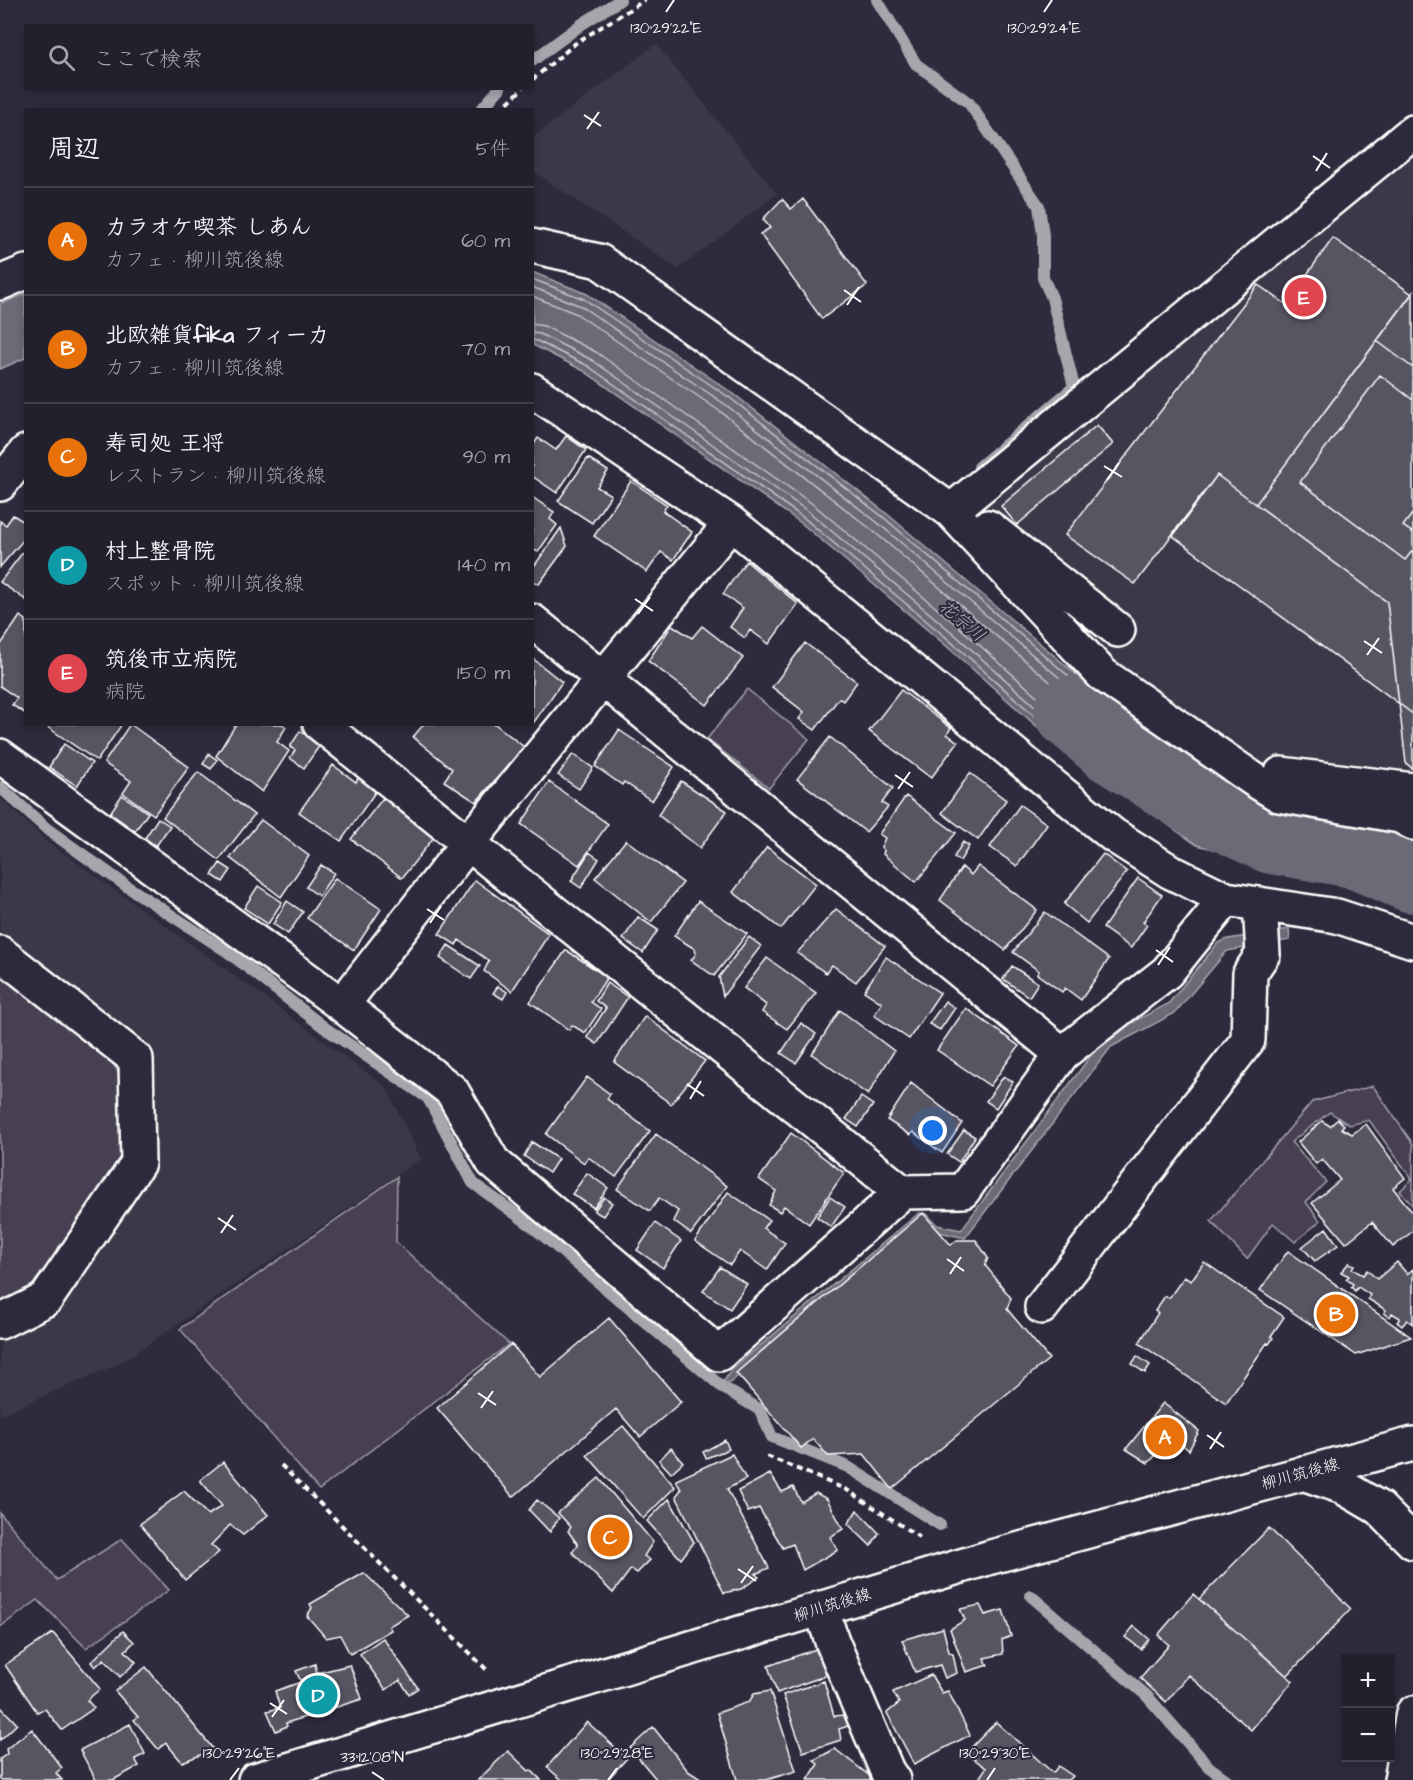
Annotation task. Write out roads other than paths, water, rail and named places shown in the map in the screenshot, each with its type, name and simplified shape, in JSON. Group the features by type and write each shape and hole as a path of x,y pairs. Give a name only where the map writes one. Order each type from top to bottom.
{"street":[{"path":"956,508 1413,132"},
{"path":"534,246 599,261 956,508 1118,630"},
{"path":"0,283 24,273"},
{"path":"534,391 731,523 1113,834 1171,872 1226,899 1262,927 1337,916 1413,941"},
{"path":"956,508 1102,674 1239,769 1279,795 1400,816 1413,823"},
{"path":"342,1005 468,843 731,523"},
{"path":"534,623 1062,1054"},
{"path":"322,726 902,1192 963,1191 1062,1054 1167,972 1226,899"},
{"path":"0,756 342,1005 452,1091 493,1162 719,1354 902,1192"},
{"path":"1239,769 1413,790"},
{"path":"1042,1307 1248,1040 1250,973 1263,954 1262,927"},
{"path":"0,953 136,1059 138,1163 46,1299 0,1322"},
{"name":"柳川筑後線","path":"255,1780 991,1557 1413,1444"},
{"path":"1303,1473 1343,1487 1379,1508 1413,1542"},
{"path":"821,1608 887,1771 894,1780"},
{"path":"1401,1780 1413,1713"}],"water":[{"path":"534,273 587,294 734,394 886,513 1090,686 1171,742 1132,799 1077,762 944,644 801,523 584,371 534,346"},
{"path":"24,294 24,358 0,369 0,304"},
{"path":"1178,747 1250,795 1300,814 1413,835 1413,902 1307,872 1197,845 1140,805"},
{"path":"1289,929 1290,940 1227,951 1175,1013 1111,1047 965,1238 935,1231 924,1223 726,1386 723,1383 731,1370 919,1213 927,1214 937,1225 961,1230 1100,1043 1121,1028 1168,1004 1218,943 1228,939"}],"waterway":[{"path":"534,60 582,24 620,0"},
{"path":"877,0 916,64 969,103 1039,206 1043,235 1043,278 1052,298 1074,387 979,467"},
{"path":"483,108 498,90"},
{"name":"花宗川","path":"1070,712 1112,748 1210,809 1272,838 1354,852 1413,877"},
{"path":"0,787 47,829 128,887 228,952 325,1028 428,1098 473,1183 532,1226 722,1387 760,1410 772,1437 848,1467 940,1525"},
{"path":"1031,1596 1147,1696 1209,1767 1227,1780"}],"place":[{"name":"筑後市立病院","path":"1304,297"},
{"name":"北欧雑貨fika フィーカ","path":"1336,1314"},
{"name":"カラオケ喫茶 しあん","path":"1165,1437"},
{"name":"寿司処 王将","path":"610,1537"},
{"name":"村上整骨院","path":"318,1695"}]}
